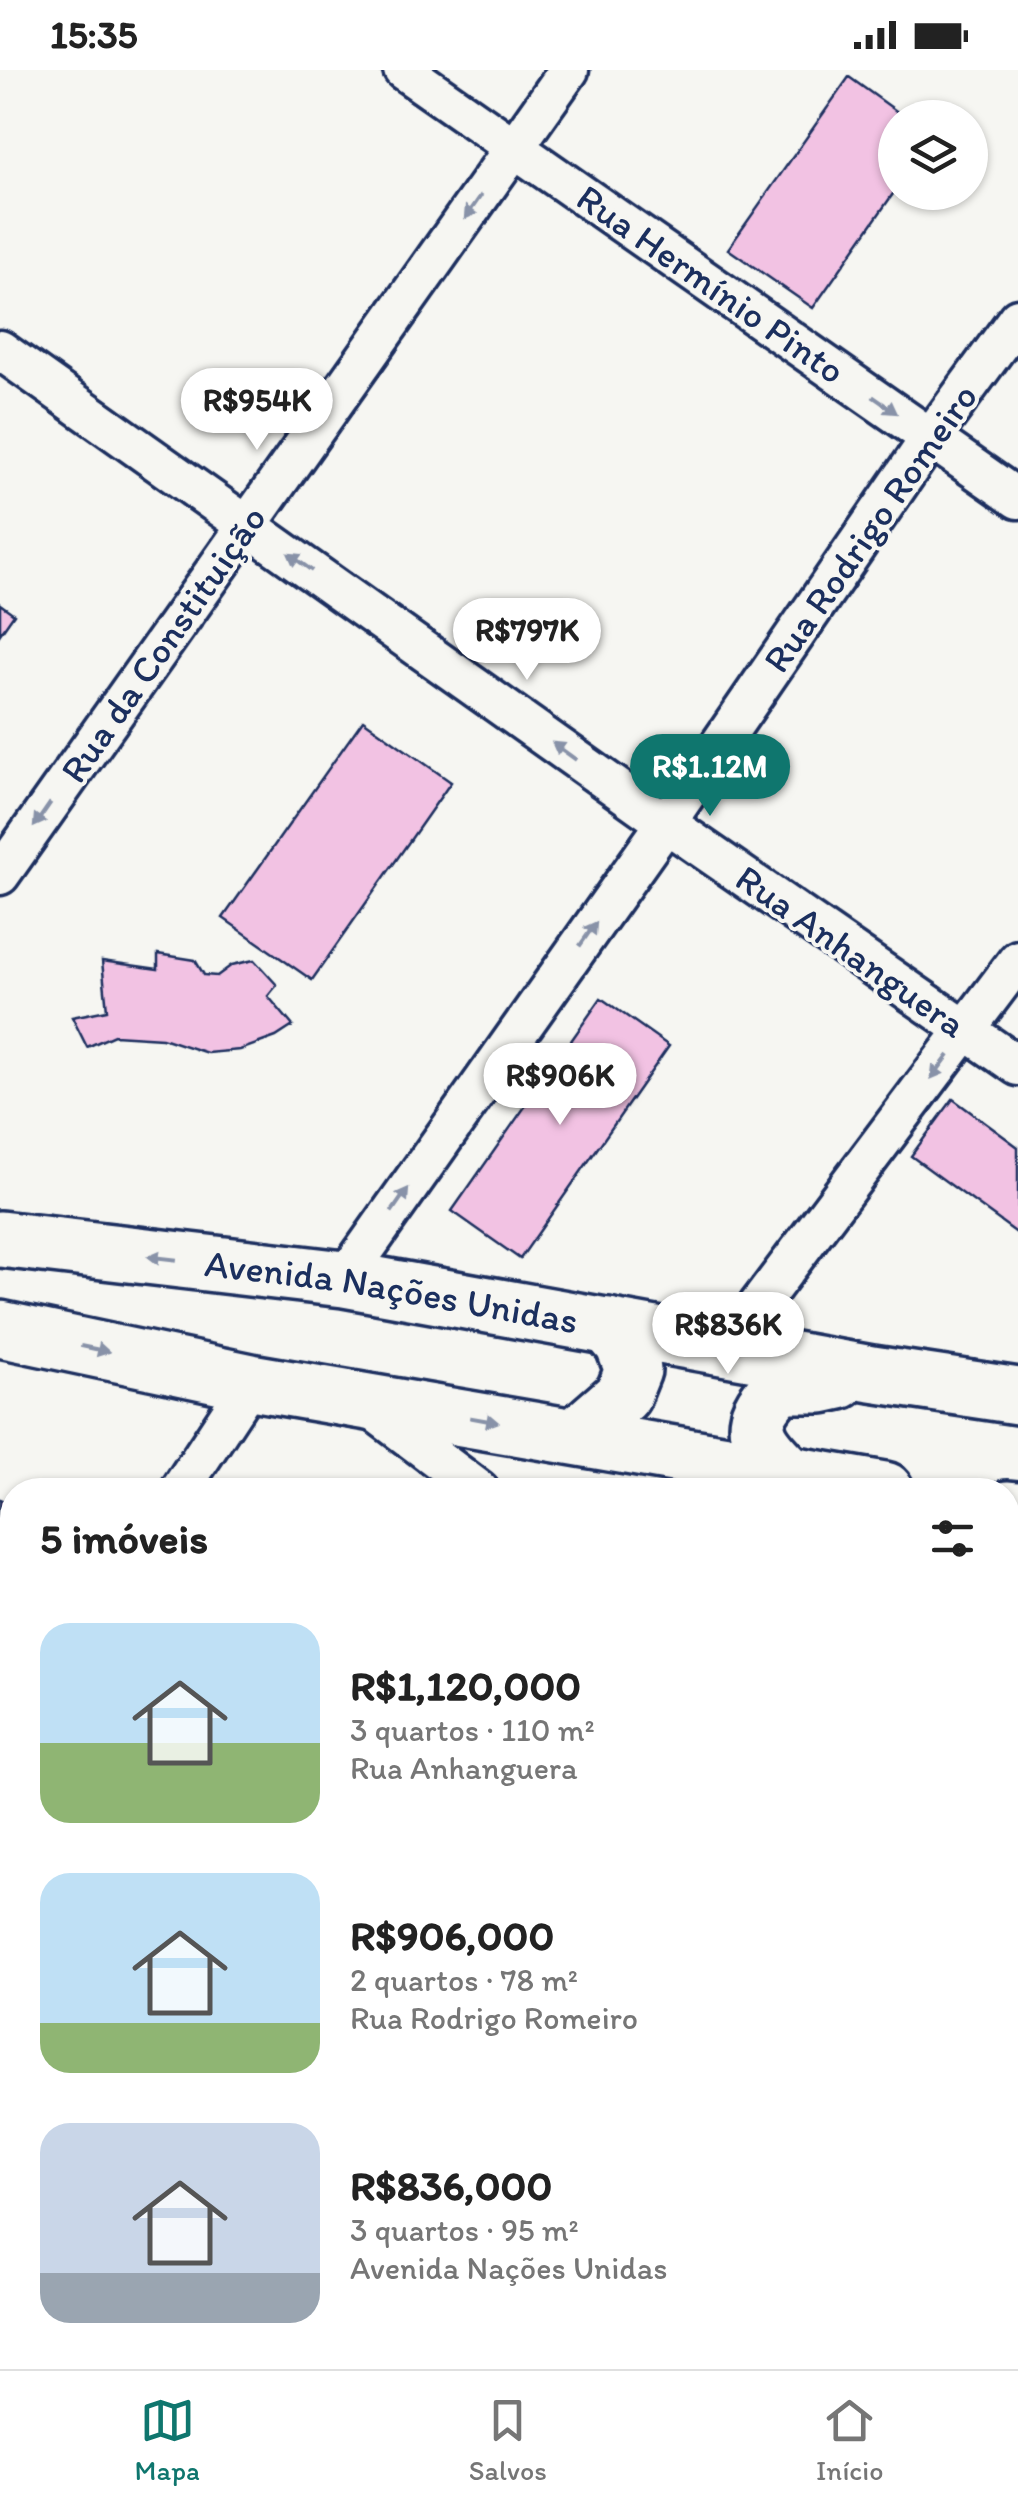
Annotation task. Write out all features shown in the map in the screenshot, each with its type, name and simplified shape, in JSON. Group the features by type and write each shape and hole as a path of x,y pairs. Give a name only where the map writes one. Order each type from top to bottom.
{"main road":[{"name":"Avenida Nações Unidas","path":"0,1239 344,1279 872,1374 1018,1396"},
{"path":"576,1436 623,1395 633,1370 622,1344 608,1326"},
{"path":"0,1329 251,1382 356,1397 805,1478"},
{"path":"792,1476 767,1451 756,1428 761,1404 780,1385 822,1385 872,1374"}],"street":[{"name":"Rua Hermínio Pinto","path":"403,70 1018,500"},
{"name":"Rua da Constituição","path":"0,875 569,70"},
{"name":"Rua Rodrigo Romeiro","path":"344,1279 1018,318"},
{"name":"Rua Anhanguera","path":"0,350 666,824 1018,1066"},
{"path":"727,1347 1018,960"},
{"path":"188,1478 251,1382"},
{"path":"356,1397 464,1478"}],"building":[{"path":"849,77 881,100 878,210 882,210 813,308 728,249"},
{"path":"0,604 14,614 0,634"},
{"path":"363,720 451,782 312,980 223,918"},
{"path":"158,954 195,960 204,975 217,976 232,965 254,960 277,985 268,996 293,1026 276,1037 240,1050 207,1053 162,1038 114,1035 87,1047 72,1017 107,1010 102,961 158,969"},
{"path":"601,998 669,1046 520,1259 452,1211"},
{"path":"953,1099 1018,1147 1018,1234 911,1156"}]}
